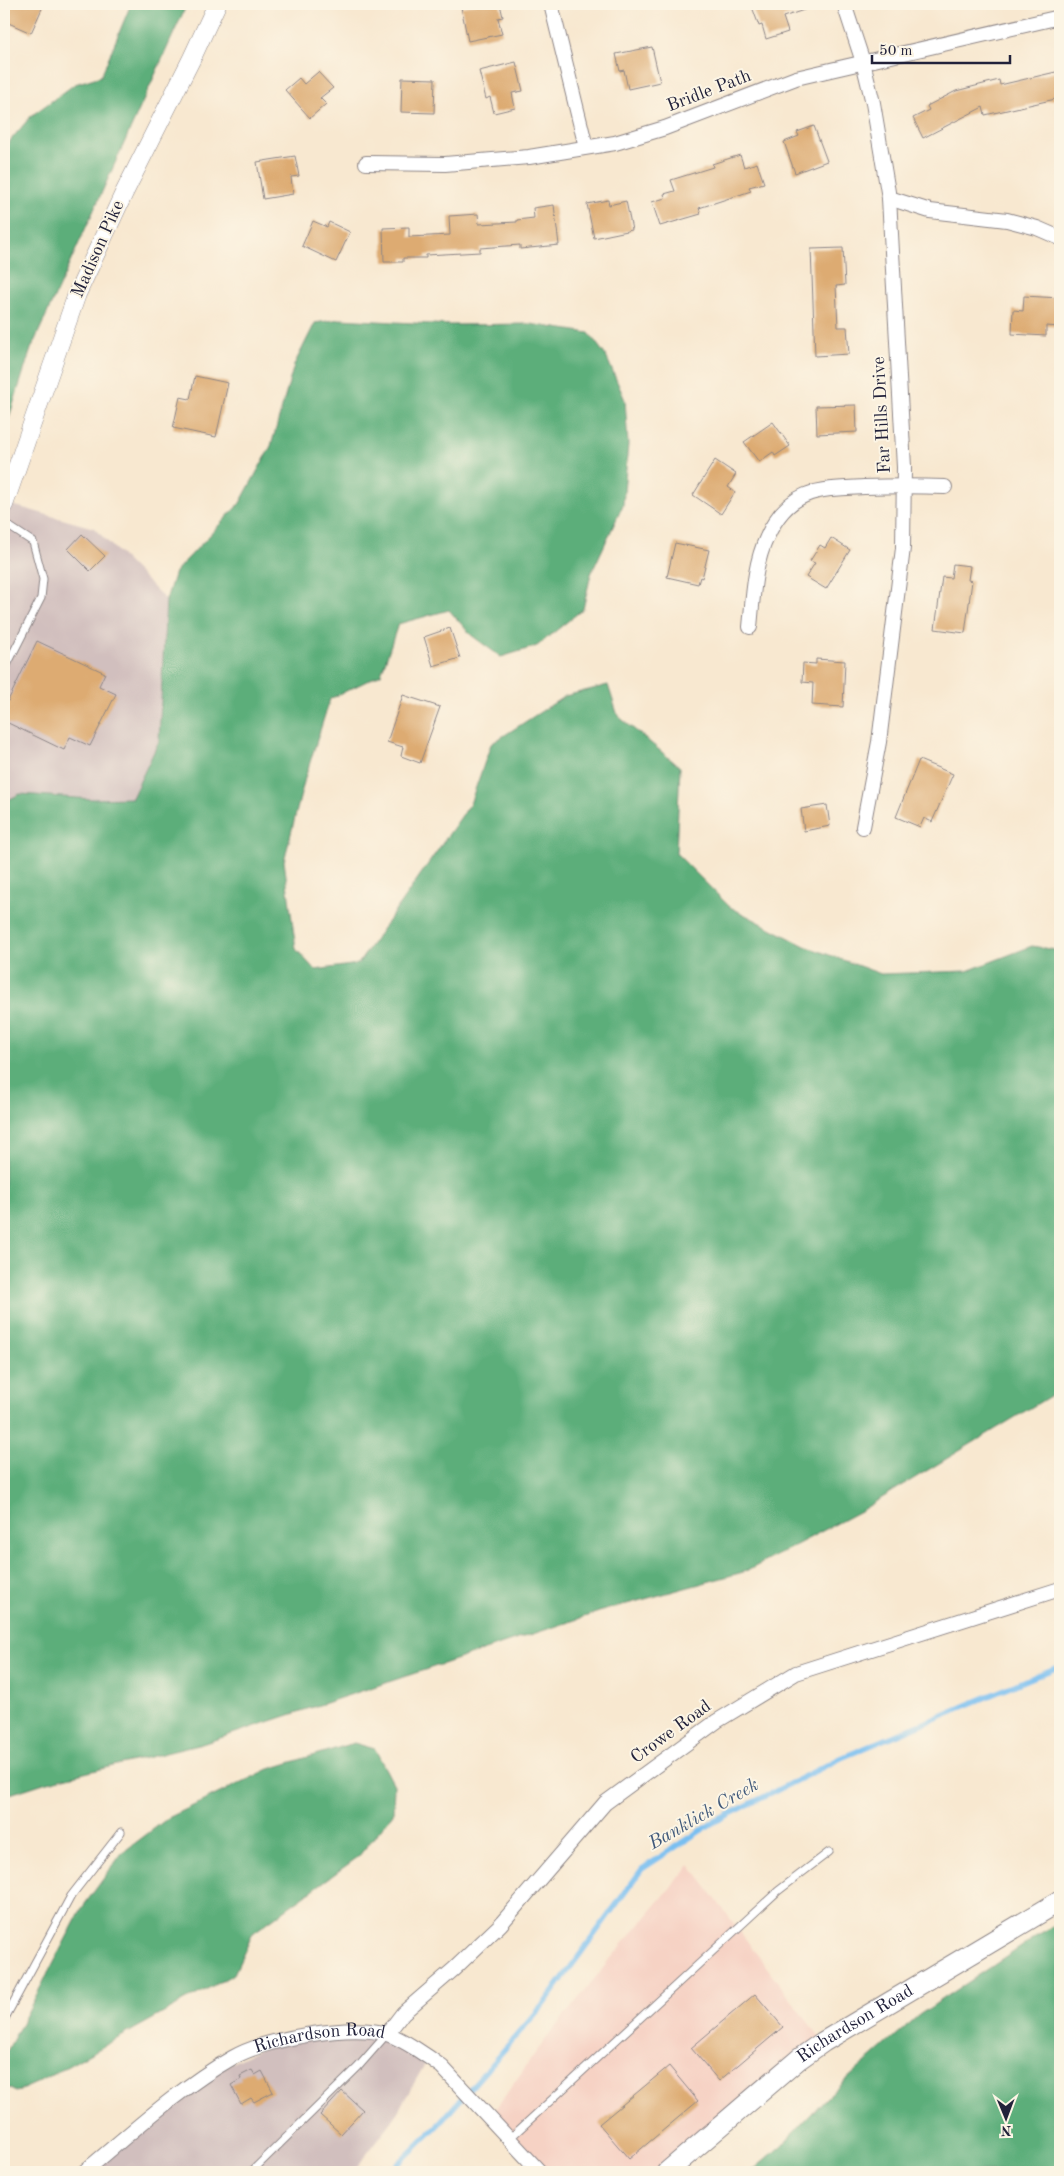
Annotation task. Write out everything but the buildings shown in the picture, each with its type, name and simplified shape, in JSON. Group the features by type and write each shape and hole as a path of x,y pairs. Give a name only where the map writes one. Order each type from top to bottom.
{"main road":[{"name":"Richardson Road","path":"667,2172 799,2059 823,2042 1060,1901"}],"street":[{"name":"Madison Pike","path":"4,505 77,294 124,193 217,4"},
{"path":"552,4 586,147"},
{"name":"Far Hills Drive","path":"844,4 863,62 873,102 889,198 904,485 903,548 879,742 863,827"},
{"name":"Bridle Path","path":"366,162 445,164 530,157 615,143 664,128 796,78 1060,17"},
{"path":"889,198 930,210 1007,220 1037,228 1060,238"},
{"path":"750,627 760,555 766,537 784,510 793,502 823,489 904,485 945,487"},
{"name":"Crowe Road","path":"387,2034 403,2012 454,1969 500,1924 605,1803 717,1721 796,1673 1060,1588"},
{"name":"Richardson Road","path":"84,2172 144,2122 203,2077 233,2057 274,2042 303,2035 346,2030 387,2034 429,2056 442,2067 540,2172"}],"lane":[{"path":"4,523 33,542 43,579 42,598 4,671"},
{"path":"4,2020 71,1896 121,1832"},
{"path":"509,2139 778,1892 829,1852"},
{"path":"251,2172 358,2067 387,2034"}],"shaded area":[{"path":"5,503 94,528 166,600 159,741 132,798 91,799 20,794 4,802"},
{"path":"690,1865 823,2042 667,2172 540,2172 489,2118 541,2045"},
{"path":"387,2034 429,2057 393,2120 353,2172 84,2172 203,2077 274,2042"}],"green space":[{"path":"131,4 187,4 31,349 4,433 4,148 31,116 75,84 101,76"},
{"path":"340,319 450,325 530,324 589,333 606,356 625,400 628,444 623,505 591,574 583,609 537,646 501,657 471,635 449,610 398,624 381,674 330,699 305,778 284,861 296,949 315,970 358,964 470,804 491,744 565,696 608,685 618,716 680,767 676,853 730,907 805,946 881,974 967,971 1032,946 1055,950 1060,969 1060,1390 862,1510 747,1571 605,1610 202,1744 44,1783 4,1796 4,802 20,794 91,799 132,798 159,741 166,600 175,572 240,503 271,446 294,365 315,323"},
{"path":"354,1743 375,1749 394,1785 393,1814 358,1857 253,1933 234,1974 39,2082 16,2092 4,2086 4,2057 82,1908 122,1853 168,1818 269,1769"},
{"path":"1060,1921 1060,2172 751,2172 781,2146 827,2097 919,2015"}],"waterway":[{"name":"Banklick Creek","path":"390,2172 440,2123 544,2004 642,1869 714,1822 841,1758 1060,1666"}]}
